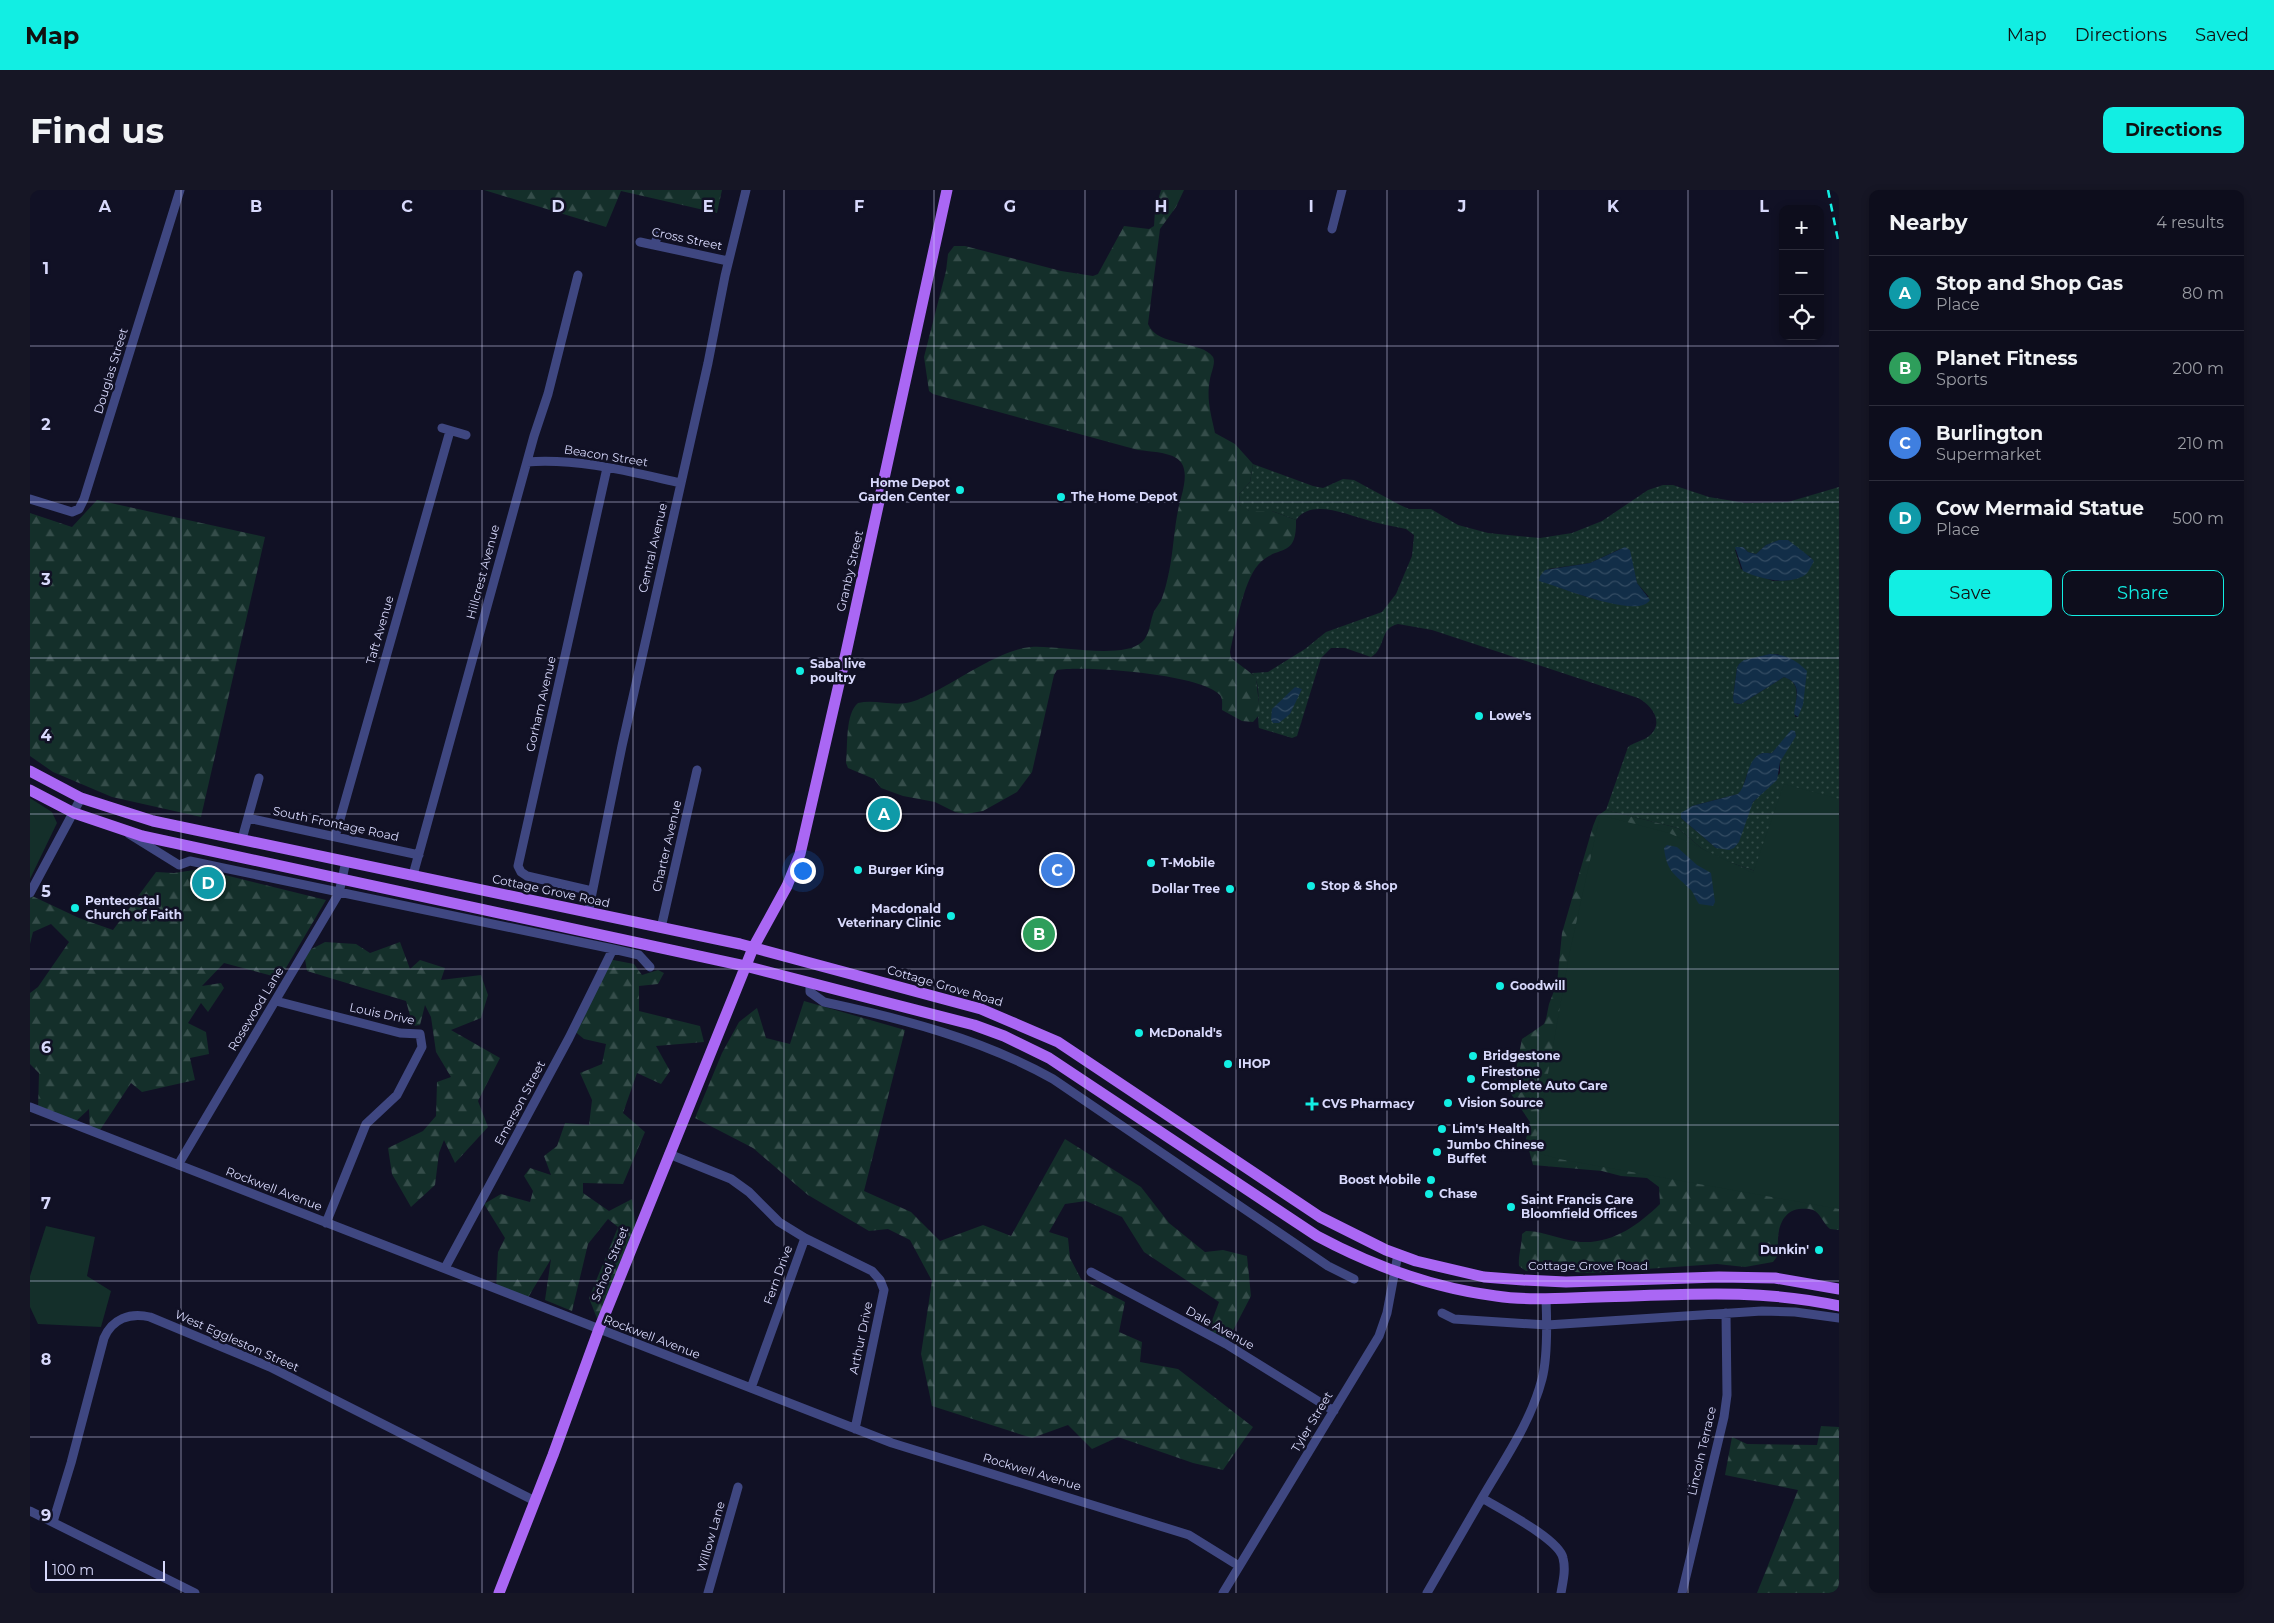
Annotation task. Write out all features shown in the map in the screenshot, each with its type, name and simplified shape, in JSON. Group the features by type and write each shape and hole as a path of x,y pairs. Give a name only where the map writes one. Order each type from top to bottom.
{"main road":[{"name":"Granby Street","path":"753,948 787,886 804,839 947,190"},
{"name":"Cottage Grove Road","path":"30,771 81,798 153,821 753,948 981,1009 1058,1042 1320,1217 1353,1235 1398,1254 1455,1271 1484,1277 1566,1282 1719,1277 1775,1278 1839,1289"},
{"path":"30,790 74,813 142,836 745,966 913,1008 982,1028 1050,1058 1317,1236 1353,1254 1432,1283 1491,1296 1546,1299 1752,1294 1779,1296 1839,1306"},
{"name":"School Street","path":"499,1593 599,1330 753,948"},
{"path":"1050,1058 1058,1042"},
{"path":"1224,1174 1234,1160"}],"street":[{"name":"Douglas Street","path":"30,499 72,512 79,509 84,499 180,190"},
{"name":"Central Avenue","path":"588,913 622,746 728,261 746,190"},
{"path":"1332,229 1342,190"},
{"path":"655,245 658,232"},
{"name":"Cross Street","path":"640,242 728,261"},
{"name":"Hillcrest Avenue","path":"413,876 527,462 548,394 578,275"},
{"name":"Taft Avenue","path":"336,837 446,430 466,435"},
{"name":"Beacon Street","path":"527,462 554,461 607,468 681,483"},
{"name":"Gorham Avenue","path":"592,891 529,877 520,872 518,865 607,468"},
{"name":"Charter Avenue","path":"662,928 697,770"},
{"path":"242,839 259,778"},
{"path":"30,893 81,798"},
{"name":"South Frontage Road","path":"248,818 419,855"},
{"path":"122,830 179,865 190,862 613,949 639,955 650,967"},
{"name":"Rosewood Lane","path":"178,1165 339,894 346,861"},
{"name":"Emerson Street","path":"445,1268 569,1038 613,949"},
{"path":"810,983 810,992 824,1002 976,1043 1021,1061 1053,1079 1116,1121 1328,1266 1354,1280"},
{"name":"Louis Drive","path":"276,1001 400,1033 420,1034 422,1047 397,1095 366,1124 326,1223"},
{"path":"910,1024 913,1008"},
{"name":"Rockwell Avenue","path":"30,1107 892,1443 1181,1532 1239,1566"},
{"path":"1116,1121 1126,1108"},
{"name":"Fern Drive","path":"669,1154 731,1180 749,1192 780,1222 805,1238 750,1388"},
{"name":"Arthur Drive","path":"805,1238 872,1271 880,1280 884,1290 855,1429"},
{"name":"Tyler Street","path":"1223,1593 1379,1336 1387,1313 1398,1254"},
{"name":"Dale Avenue","path":"1091,1272 1226,1344 1334,1411"},
{"path":"1427,1593 1531,1414 1543,1377 1547,1325 1546,1299"},
{"path":"1442,1313 1454,1319 1547,1325 1726,1313 1794,1312 1839,1318"},
{"name":"Lincoln Terrace","path":"1682,1593 1724,1417 1727,1395 1726,1313"},
{"name":"West Eggleston Street","path":"53,1522 71,1463 104,1338 116,1322 125,1317 137,1315 150,1317 270,1367 535,1501"},
{"name":"Willow Lane","path":"708,1593 738,1487"},
{"path":"1482,1498 1553,1542 1563,1556 1564,1575 1561,1593"},
{"path":"30,1511 195,1593"}],"green space":[{"path":"484,190 722,190 717,213 621,191 606,227"},
{"path":"1161,190 1184,190 1176,207 1160,229 1148,324 1160,336 1199,348 1213,357 1214,365 1209,393 1215,433 1235,444 1253,464 1250,482 1239,494 1240,505 1249,511 1272,511 1296,520 1293,541 1284,550 1265,558 1258,565 1248,583 1240,607 1230,652 1231,658 1256,677 1260,714 1253,722 1242,721 1222,710 1220,695 1209,688 1168,677 1116,670 1057,670 1054,675 1032,772 1017,792 983,811 966,814 955,812 935,802 903,796 881,788 874,779 848,768 846,763 849,722 851,714 858,703 898,704 911,702 940,689 1002,655 1017,650 1042,647 1105,651 1120,650 1133,647 1142,642 1146,636 1167,582 1184,484 1185,473 1183,465 1178,459 1162,453 1138,450 933,394 929,391 924,357 946,271 948,254 954,246 965,246 1061,271 1093,276 1098,274 1124,226 1149,229 1154,226 1155,210"},
{"path":"1253,464 1323,488 1343,479 1354,480 1409,509 1431,509 1458,525 1488,533 1540,538 1572,533 1602,521 1648,490 1663,485 1673,485 1709,497 1745,503 1788,502 1839,487 1839,834 1773,877 1720,859 1701,848 1678,828 1606,810 1628,747 1649,736 1656,726 1655,715 1648,705 1638,698 1432,630 1398,624 1392,626 1385,634 1379,649 1371,657 1345,648 1331,648 1321,658 1297,736 1292,738 1259,728 1258,692 1252,673 1268,672 1305,649 1326,632 1382,612 1396,594 1412,556 1414,535 1406,529 1330,510 1311,510 1303,513 1296,520 1272,511 1249,511 1240,505 1239,494 1250,482","holes":["1780,540 1788,540 1799,551 1811,557 1792,580 1773,581 1741,569 1735,550 1743,547 1748,552 1756,554 1766,545","1620,549 1632,563 1637,583 1649,597 1622,605 1590,598 1558,587 1548,569 1590,563","1770,654 1778,654 1806,679 1798,717 1795,717 1796,688 1790,680 1784,677 1741,704 1737,704 1733,698 1737,668 1744,661","1796,733 1780,762 1780,773 1753,802 1716,848 1681,818 1692,806 1738,794 1742,790 1747,774 1762,753 1772,753 1780,744"]},
{"path":"97,500 265,537 201,817 112,797 53,772 30,756 30,513 72,527"},
{"path":"1784,784 1839,799 1839,1209 1559,1159 1534,1152 1570,951 1600,815 1669,833 1753,873"},
{"path":"30,798 52,812 57,823 30,879"},
{"path":"1606,810 1678,828 1701,848 1720,859 1773,877 1839,1153 1839,1230 1830,1229 1813,1210 1799,1209 1792,1211 1783,1220 1780,1227 1778,1234 1779,1254 1773,1262 1745,1267 1717,1264 1589,1273 1534,1269 1526,1271 1519,1266 1522,1234 1526,1231 1578,1242 1604,1240 1639,1222 1660,1204 1659,1187 1647,1178 1621,1176 1602,1171 1533,1165 1526,1139 1530,1122 1511,1094 1522,1039 1544,1024 1546,1019 1549,1004 1557,983 1562,933 1593,826 1597,816"},
{"path":"201,869 326,900 280,978 224,963 202,986 221,983 224,988 208,1012 201,1003 188,1023 206,1032 209,1054 190,1058 195,1080 142,1092 131,1083 98,1133 90,1130 89,1109 73,1124 38,1110 39,1073 30,1064 30,993 38,987 69,942 51,924 33,932 30,944 30,895 79,918 113,930 156,872 174,873"},
{"path":"325,942 356,944 370,953 400,942 410,969 420,960 445,968 441,980 481,975 488,995 481,1018 451,1030 500,1058 478,1101 488,1127 455,1163 444,1140 439,1153 435,1185 411,1207 392,1174 388,1148 423,1131 436,1116 437,1082 451,1077 436,1052 431,1017 425,1005 420,1025 413,1026 406,1001 307,971 304,953"},
{"path":"608,959 634,964 642,975 658,970 664,973 658,984 639,986 639,1011 700,1026 704,1042 656,1046 670,1071 661,1084 637,1073 623,1113 645,1132 623,1184 583,1183 583,1193 609,1211 632,1199 637,1236 598,1321 589,1298 618,1227 608,1219 588,1244 572,1311 545,1300 551,1259 526,1301 496,1289 498,1252 505,1238 484,1204 501,1194 530,1202 533,1191 524,1176 530,1168 551,1175 544,1156 557,1146 565,1123 589,1125 592,1100 580,1073 602,1064 606,1044 584,1039 573,1030"},
{"path":"804,1001 905,1030 864,1191 911,1212 940,1241 983,1225 1011,1236 1065,1139 1141,1187 1169,1223 1205,1252 1223,1250 1247,1256 1251,1296 1226,1344 1207,1334 1219,1302 1144,1252 1122,1217 1086,1201 1065,1204 1049,1232 1068,1238 1070,1258 1081,1279 1125,1302 1119,1332 1142,1342 1140,1362 1178,1369 1253,1427 1223,1470 1193,1463 1118,1437 1092,1449 1068,1425 1032,1438 932,1406 921,1354 932,1281 910,1240 888,1229 869,1231 808,1195 753,1148 695,1118 722,1053 739,1022 757,1008 766,1038 790,1044"},
{"path":"46,1226 95,1237 87,1276 111,1291 101,1327 38,1324 30,1307 30,1276"},
{"path":"1821,1426 1839,1427 1839,1593 1757,1593 1798,1490 1725,1475 1732,1437 1747,1444 1817,1445"}],"water":[{"path":"1779,540 1788,540 1814,561 1805,575 1782,581 1757,577 1743,571 1735,547 1743,547 1748,552 1756,554 1766,545"},
{"path":"1625,547 1630,550 1637,583 1650,600 1643,605 1630,606 1597,600 1539,581 1540,576 1545,570 1590,563"},
{"path":"1770,654 1790,658 1807,671 1803,705 1798,717 1794,714 1797,698 1796,688 1790,680 1784,677 1741,704 1734,703 1733,698 1739,664 1744,660"},
{"path":"1295,687 1302,689 1290,714 1279,723 1273,723 1271,720 1272,709"},
{"path":"1791,730 1795,731 1796,736 1780,762 1777,780 1753,802 1739,842 1734,848 1729,850 1716,848 1681,818 1681,813 1692,806 1738,794 1744,785 1755,757 1762,753 1772,753"},
{"path":"1667,845 1677,847 1697,865 1711,873 1715,902 1713,906 1699,904 1691,890 1673,872 1665,856 1664,848"}],"railway":[{"path":"1828,190 1839,245"}],"place":[{"name":"Home Depot Garden Center","path":"960,490"},
{"name":"The Home Depot","path":"1061,497"},
{"name":"Saba live poultry","path":"800,671"},
{"name":"Lowe's","path":"1479,716"},
{"name":"Stop and Shop Gas","path":"884,814"},
{"name":"T-Mobile","path":"1151,863"},
{"name":"Burger King","path":"858,870"},
{"name":"Burlington","path":"1057,870"},
{"name":"Cow Mermaid Statue","path":"208,883"},
{"name":"Stop & Shop","path":"1311,886"},
{"name":"Dollar Tree","path":"1230,889"},
{"name":"Pentecostal Church of Faith","path":"75,908"},
{"name":"Macdonald Veterinary Clinic","path":"951,916"},
{"name":"Planet Fitness","path":"1039,934"},
{"name":"Goodwill","path":"1500,986"},
{"name":"McDonald's","path":"1139,1033"},
{"name":"Bridgestone","path":"1473,1056"},
{"name":"IHOP","path":"1228,1064"},
{"name":"Firestone Complete Auto Care","path":"1471,1079"},
{"name":"Vision Source","path":"1448,1103"},
{"name":"CVS Pharmacy","path":"1312,1104"},
{"name":"Lim's Health","path":"1442,1129"},
{"name":"Jumbo Chinese Buffet","path":"1437,1152"},
{"name":"Boost Mobile","path":"1431,1180"},
{"name":"Chase","path":"1429,1194"},
{"name":"Saint Francis Care Bloomfield Offices","path":"1511,1207"},
{"name":"Dunkin'","path":"1819,1250"}]}
